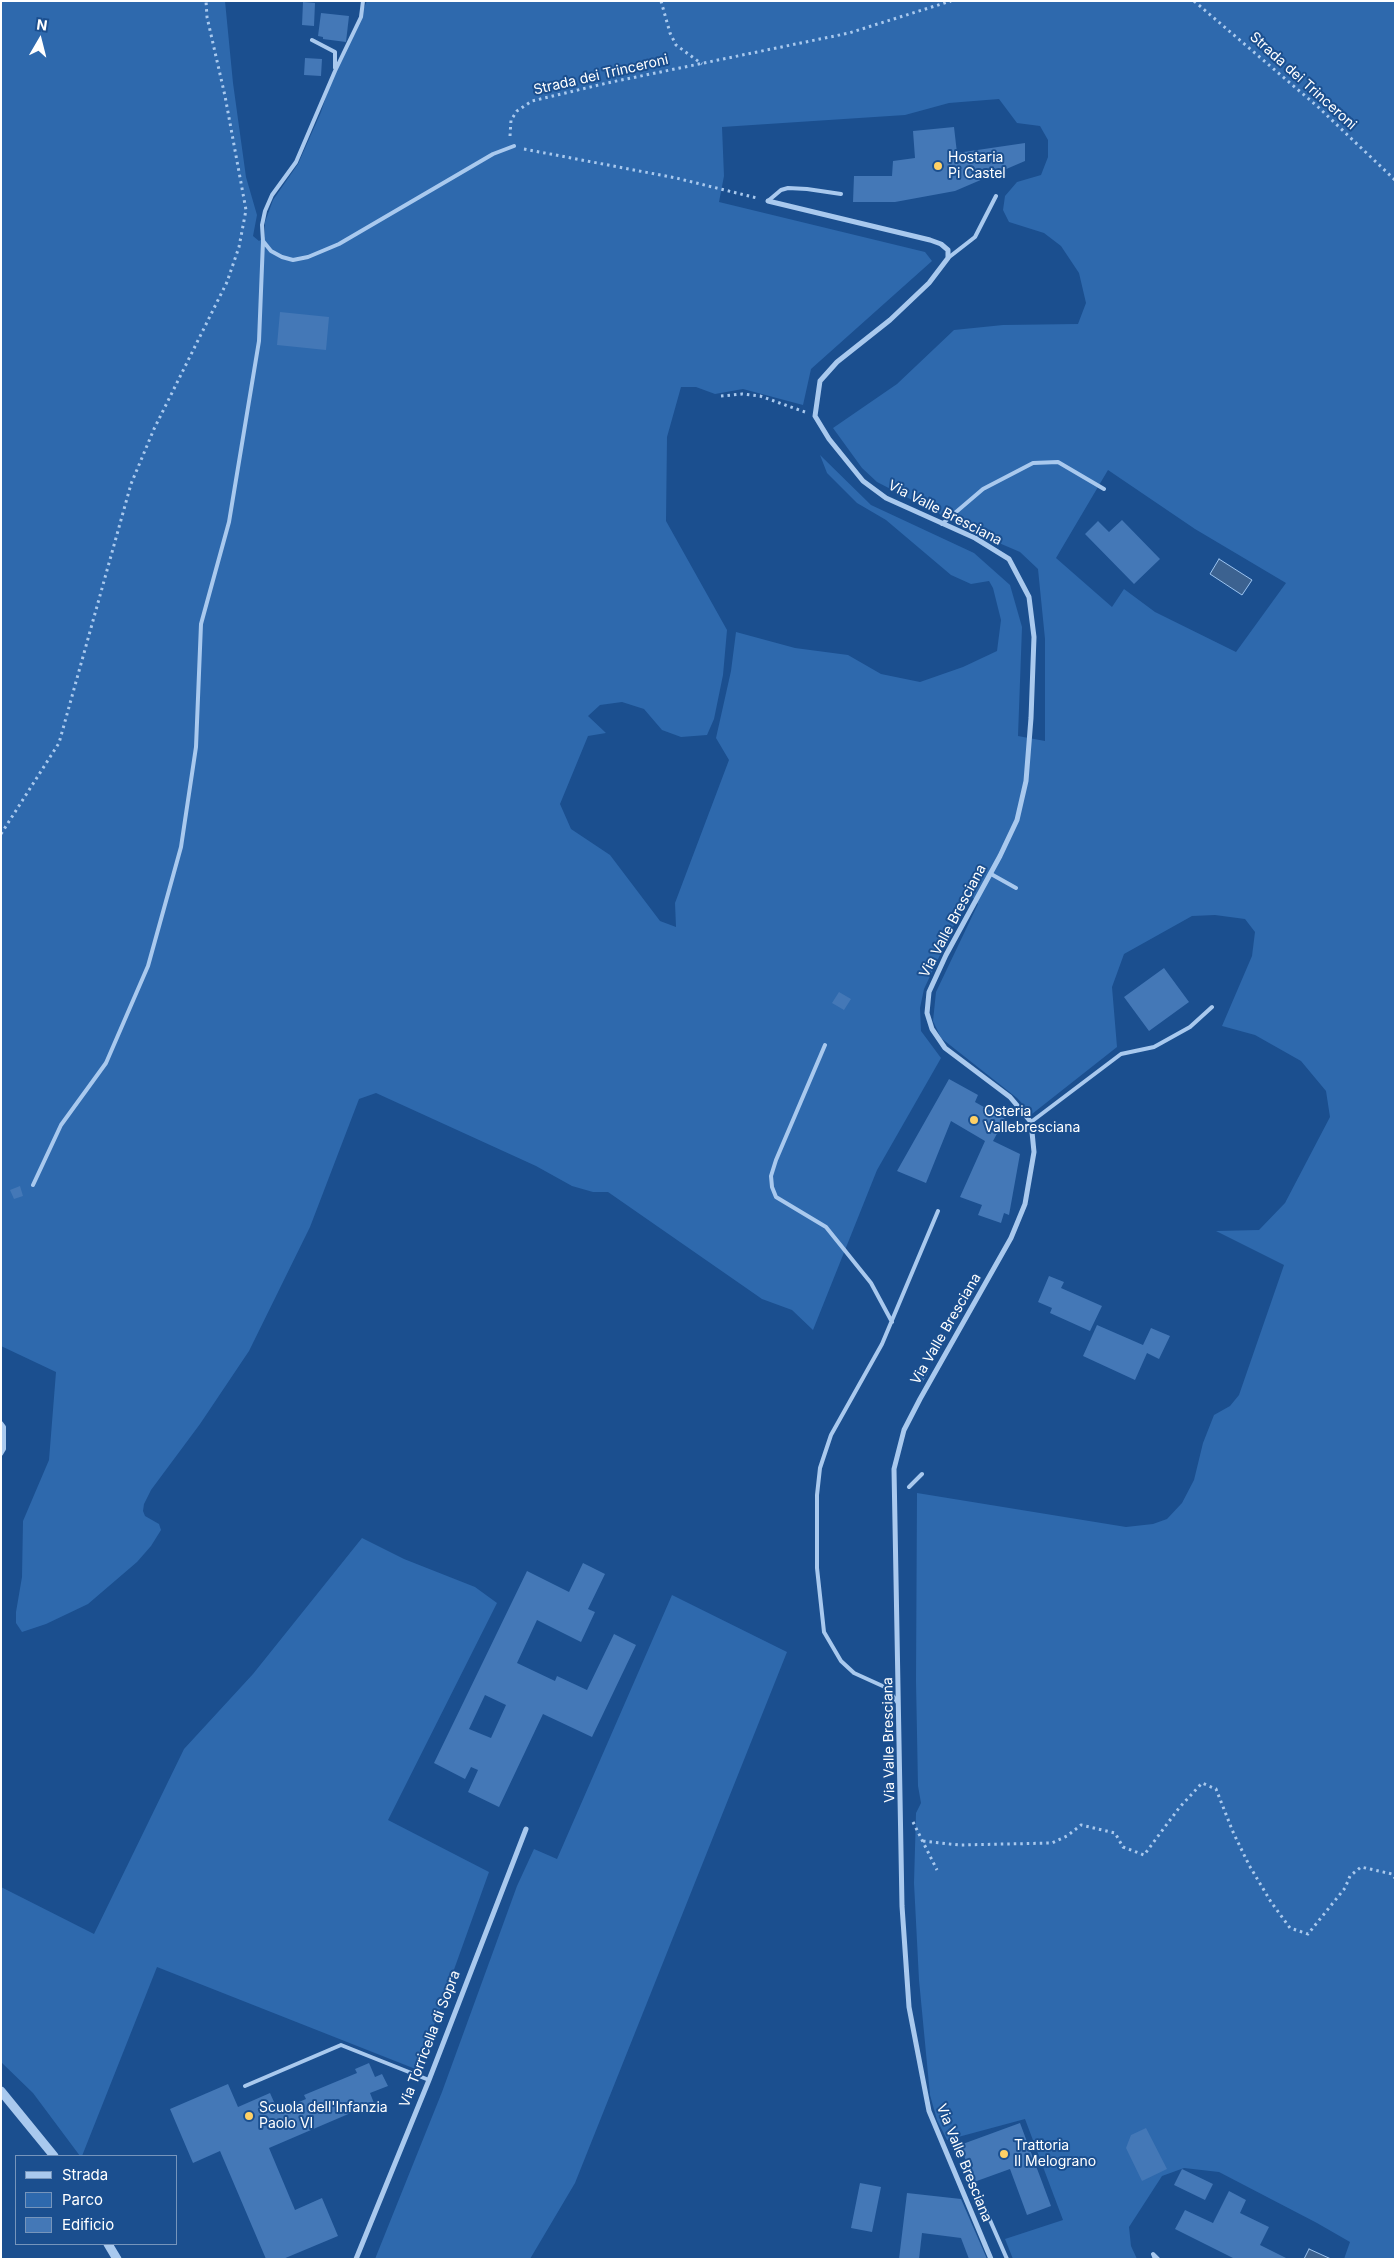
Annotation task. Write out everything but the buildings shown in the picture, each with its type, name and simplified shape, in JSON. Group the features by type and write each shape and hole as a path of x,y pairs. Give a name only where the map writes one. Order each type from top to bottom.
{"street":[{"path":"768,201 930,240 941,244 948,250 948,258 929,283 890,320 837,362 820,381 815,416"},
{"name":"Via Valle Bresciana","path":"815,416 829,439 863,481 886,498 975,538 1009,559 1029,597 1034,637 1026,781 1017,820 929,992 926,1013 932,1029 946,1048 1010,1098 1031,1122 1034,1152 1025,1204 1011,1238 920,1398 904,1430 894,1468 900,1705 902,1906 909,2007 929,2111 991,2259"},
{"name":"Via Torricella di Sopra","path":"356,2259 429,2080 526,1829"},
{"path":"1,2091 53,2155"},
{"path":"109,2245 117,2259"}],"lane":[{"path":"33,1185 62,1125 106,1063 148,966 181,847 196,747 201,624 229,522 258,351 264,211 272,195 296,162 335,71 361,18 362,1"},
{"path":"312,40 335,52 335,71"},
{"path":"263,241 271,251 282,257 293,260 308,257 339,244 494,154 514,146"},
{"path":"768,201 781,190 788,188 841,194"},
{"path":"948,258 975,237 996,196"},
{"path":"942,524 983,489 1033,463 1058,462 1104,488"},
{"path":"991,874 1016,888"},
{"path":"1031,1122 1121,1054 1154,1047 1190,1027 1212,1007"},
{"path":"825,1045 776,1160 771,1176 772,1187 776,1197 826,1227 871,1283 892,1322"},
{"path":"900,1705 887,1688 854,1673 841,1661 824,1632 817,1568 817,1495 820,1468 831,1435 882,1344 938,1211"},
{"path":"1,1423 4,1427 4,1449 1,1454"},
{"path":"909,1487 922,1474"},
{"path":"245,2086 341,2045 429,2080"},
{"path":"986,2211 1007,2259"}],"path":[{"path":"1,834 59,743 131,484 154,429 227,282 239,247 246,210 225,96 207,17 206,1"},
{"path":"661,1 670,33 676,45 702,64"},
{"name":"Strada dei Trinceroni","path":"514,146 510,133 511,120 517,110 532,101 849,33 951,1"},
{"name":"Strada dei Trinceroni","path":"1194,1 1317,106 1395,180"},
{"path":"514,146 676,178 768,201"},
{"path":"721,396 742,394 760,396 815,416"},
{"path":"923,1841 959,1845 1052,1843 1067,1836 1081,1825 1115,1833 1123,1846 1144,1855 1174,1813 1202,1783 1216,1789 1233,1832 1249,1865 1271,1902 1290,1928 1308,1934 1344,1888 1350,1876 1361,1867 1392,1874 1395,1878"},
{"path":"901,1805 923,1841 936,1870"}],"green space":[{"path":"1,1 225,1 233,83 246,177 257,215 253,236 259,241 265,237 265,222 273,200 298,164 321,112 334,72 367,1 1395,1 1395,2259 1344,2259 1350,2242 1317,2223 1219,2172 1184,2168 1162,2176 1129,2227 1131,2246 1137,2259 1013,2259 1005,2239 1063,2220 1025,2119 947,2140 937,2120 930,2095 919,1980 914,1883 916,1813 921,1803 918,1786 916,1681 917,1493 1126,1527 1153,1524 1167,1519 1182,1503 1194,1480 1203,1443 1214,1415 1230,1406 1239,1395 1284,1265 1216,1231 1259,1230 1285,1203 1330,1117 1326,1091 1301,1061 1255,1035 1222,1026 1252,956 1255,932 1245,919 1215,915 1192,916 1124,954 1112,987 1117,1047 1032,1114 1017,1098 941,1038 933,1021 936,992 978,904 969,893 924,989 920,1008 921,1031 941,1058 877,1170 813,1330 792,1310 762,1299 608,1192 593,1192 572,1186 536,1166 376,1093 359,1099 310,1227 249,1351 200,1424 151,1490 144,1504 143,1511 145,1516 159,1524 161,1530 151,1546 137,1562 88,1604 46,1624 22,1632 16,1623 16,1612 22,1577 23,1521 49,1460 56,1372 1,1346","holes":["999,99 1017,123 1040,126 1048,140 1048,157 1041,175 1017,182 1005,196 1003,210 1009,222 1044,233 1061,246 1079,273 1086,303 1078,324 1003,325 954,330 897,384 833,428 862,468 877,482 947,518 968,526 985,537 1020,552 1038,569 1045,639 1045,741 1018,736 1022,627 1010,585 974,553 871,505 820,455 827,473 857,503 886,520 951,575 971,584 989,581 993,588 1001,620 997,651 963,667 920,682 881,674 848,655 795,648 736,632 731,671 716,738 729,760 675,903 676,927 660,921 610,855 571,829 560,804 588,736 606,733 588,716 600,705 622,702 644,709 662,730 681,737 707,735 714,719 723,675 727,630 666,521 667,437 681,387 696,387 715,394 743,389 803,405 811,369 932,261 925,252 719,202 724,176 722,127 905,115 949,103","1108,470 1195,529 1286,583 1236,652 1155,612 1124,589 1112,607 1056,558"]},
{"path":"362,1538 404,1559 475,1587 497,1603 388,1820 489,1872 418,2070 157,1967 82,2155 79,2155 33,2093 1,2062 1,1887 94,1934 184,1749 253,1674"},
{"path":"672,1595 787,1652 575,2183 530,2259 375,2259 442,2092 517,1886 534,1849 557,1859"}],"shaded area":[{"path":"1219,559 1252,580 1242,595 1210,574"},
{"path":"1309,2249 1331,2259 1304,2259"}],"place":[{"name":"Hostaria Pi Castel","path":"938,166"},
{"name":"Osteria Vallebresciana","path":"974,1120"},
{"name":"Scuola dell'Infanzia Paolo VI","path":"249,2116"},
{"name":"Trattoria Il Melograno","path":"1004,2154"}]}
